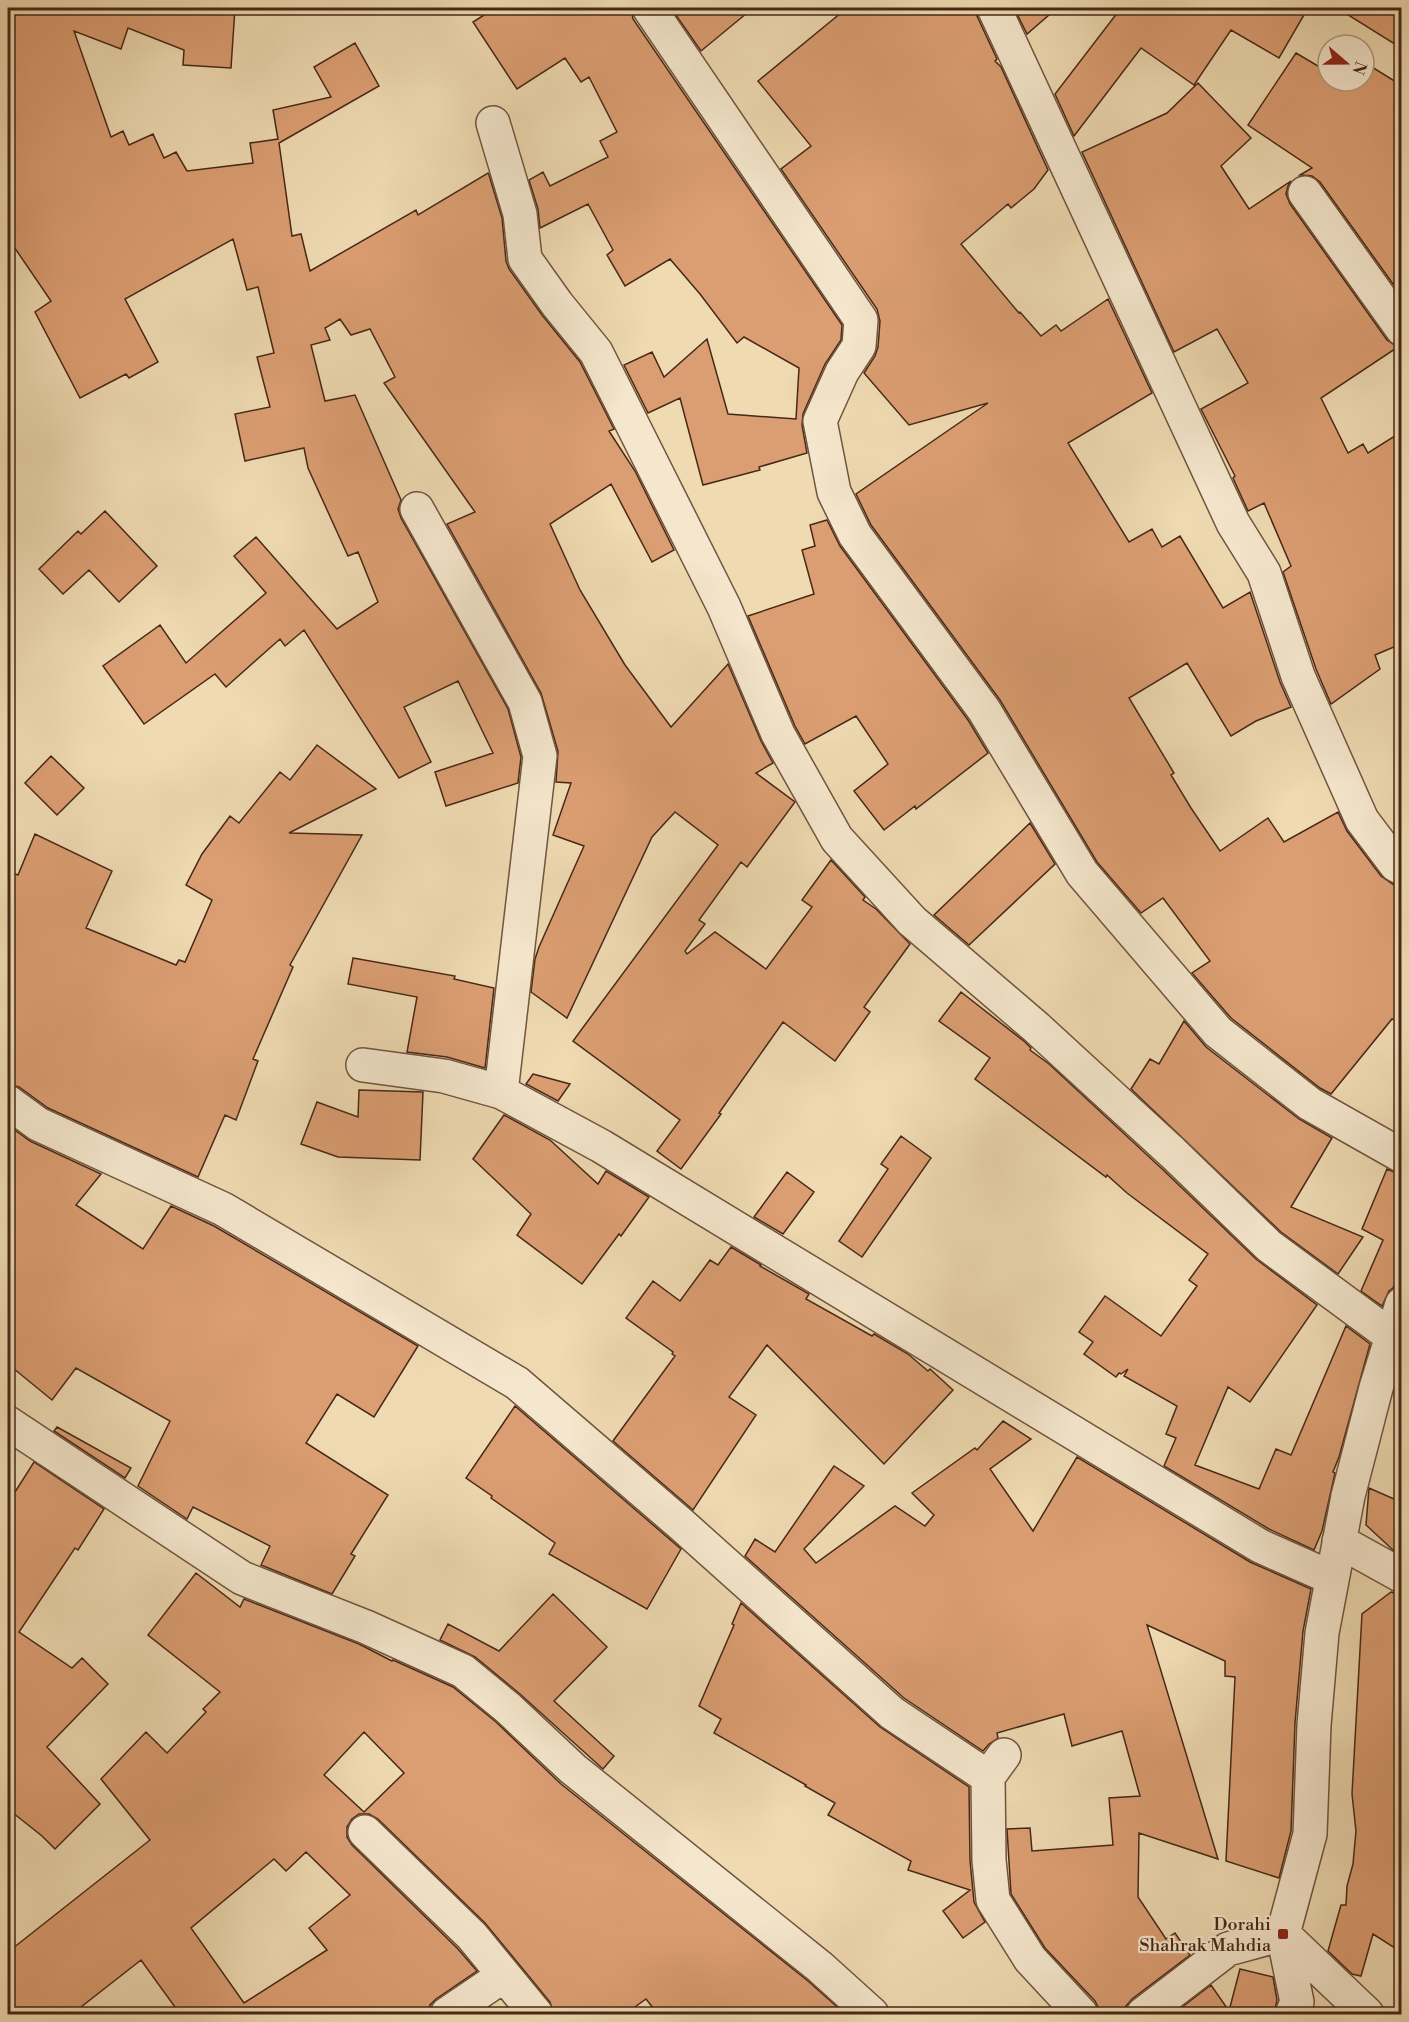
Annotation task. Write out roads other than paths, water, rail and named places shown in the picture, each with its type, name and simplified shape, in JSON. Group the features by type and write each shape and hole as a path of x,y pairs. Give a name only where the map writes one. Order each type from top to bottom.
{"street":[{"path":"648,8 861,320 859,346 842,372 820,421 834,492 855,535 984,710 1082,873 1218,1032 1310,1104 1401,1156"},
{"path":"994,8 1233,523 1264,573 1298,676 1362,820 1396,865 1401,868"},
{"path":"493,123 520,214 525,260 556,304 596,352 724,607 778,734 837,839 912,921 1037,1028 1173,1153 1269,1246 1396,1340"},
{"path":"1305,193 1401,329"},
{"path":"417,509 525,702 540,756 501,1092"},
{"path":"363,1065 444,1076 501,1092 601,1146 1260,1546 1332,1578"},
{"path":"8,1102 38,1124 223,1209 517,1383 682,1525 892,1713 996,1766 989,1860 993,1899 1030,1959 1081,2014"},
{"path":"1292,2014 1297,2002 1283,1934 1310,1834 1314,1725 1321,1645 1348,1496 1396,1340 1401,1304"},
{"path":"8,1422 242,1578 366,1627 463,1671 508,1707 573,1769 820,1967 872,2014"},
{"path":"1339,1541 1401,1576"},
{"path":"365,1832 472,1936 536,2014"},
{"path":"1143,2014 1228,1949 1283,1934"},
{"path":"1283,1934 1367,2014"},
{"path":"447,2014 503,1976"}],"place":[{"name":"Dorahi Shahrak Mahdia","path":"1283,1934"}]}
